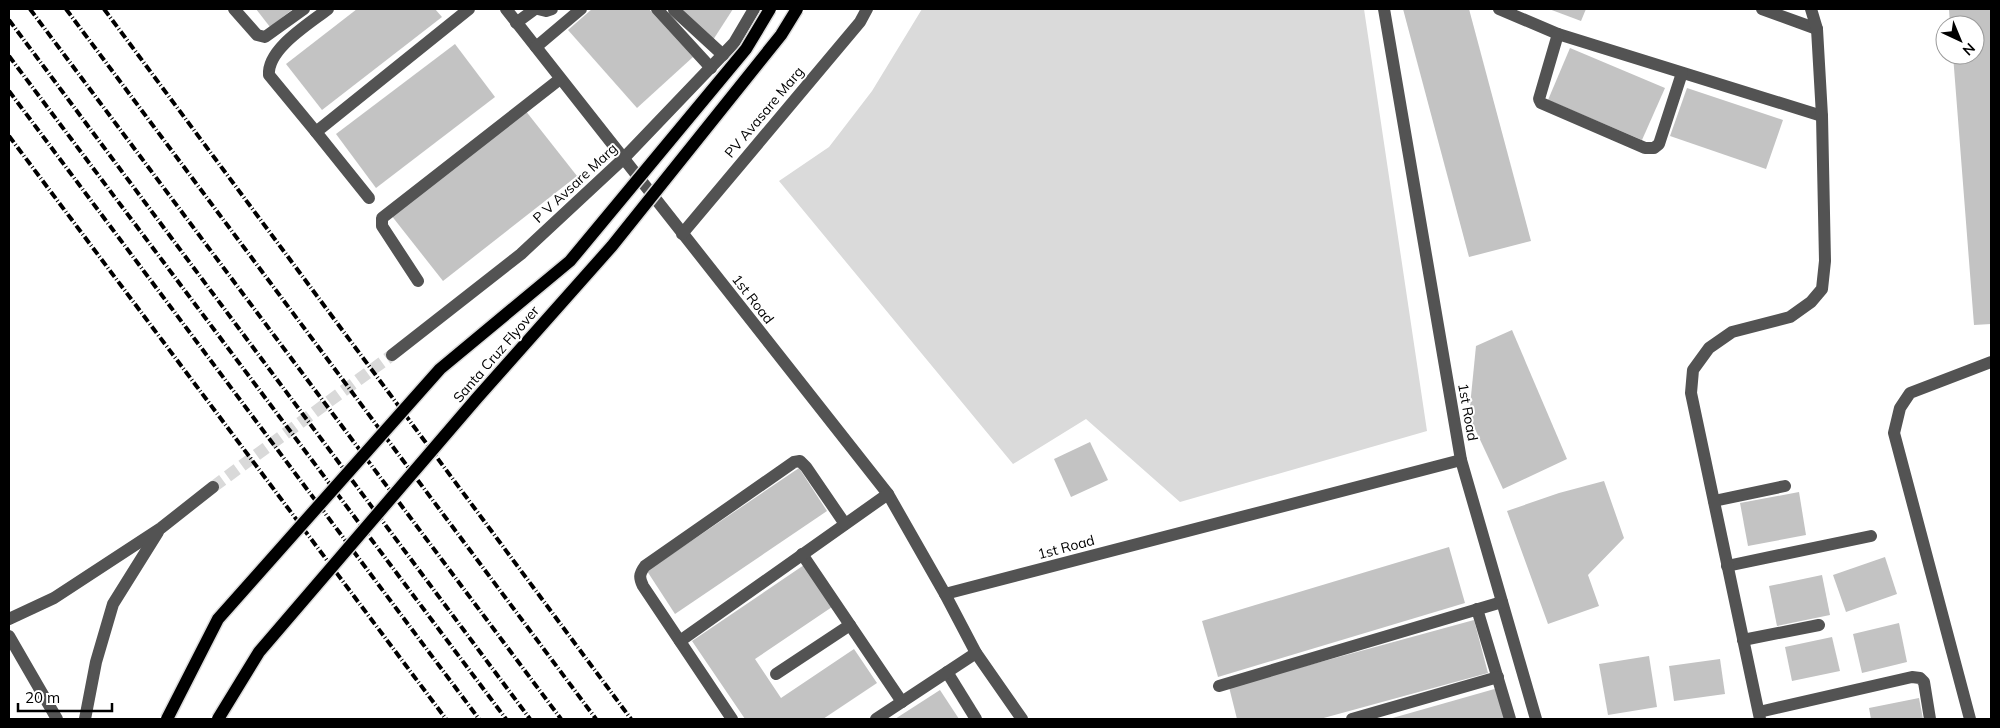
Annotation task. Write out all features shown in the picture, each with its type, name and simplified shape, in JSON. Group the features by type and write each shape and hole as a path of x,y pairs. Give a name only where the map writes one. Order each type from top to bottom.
{"main road":[{"path":"167,719 218,619 440,369 570,261 746,49 770,9"},
{"name":"Santa Cruz Flyover","path":"218,719 260,652 477,398 612,246 781,35 798,9"}],"street":[{"path":"234,9 257,35 265,37 304,9"},
{"path":"328,9 279,49 268,66 269,75 369,198"},
{"path":"316,132 469,9"},
{"name":"1st Road","path":"506,9 888,494 945,594 1461,460 1384,9"},
{"path":"516,23 537,9 546,11 552,9"},
{"path":"536,47 581,9"},
{"path":"657,9 711,68"},
{"name":"P V Avsare Marg","path":"392,355 521,254 623,159 723,56 734,43 754,9"},
{"name":"PV Avasare Marg","path":"682,234 860,22 867,9"},
{"path":"1499,9 1558,34 1822,116"},
{"path":"1762,9 1817,28"},
{"path":"1811,9 1817,28 1822,116 1826,261 1822,289 1811,302 1790,317 1732,332 1709,348 1693,370 1691,393 1759,716 1912,676 1920,678 1924,682 1930,719"},
{"path":"674,10 723,56"},
{"path":"1558,34 1539,99 1541,103 1645,148 1654,148 1659,144 1682,72"},
{"path":"418,281 382,226 382,218 560,79"},
{"path":"1970,719 1894,433 1900,408 1910,393 1991,362"},
{"path":"1461,460 1536,719"},
{"path":"732,719 641,582 639,577 645,566 797,461 806,467 845,524"},
{"path":"1714,500 1785,486"},
{"path":"9,619 54,598 160,528 213,487"},
{"path":"680,641 888,494"},
{"path":"85,719 96,662 113,604 160,528"},
{"path":"1727,566 1870,536"},
{"path":"802,554 902,702"},
{"path":"945,594 976,653 1022,719"},
{"path":"1219,686 1502,602"},
{"path":"1477,609 1510,719"},
{"path":"776,674 850,625"},
{"path":"1743,640 1819,625"},
{"path":"9,636 57,719"},
{"path":"876,719 976,653"},
{"path":"947,672 976,719"},
{"path":"1352,719 1498,678"}],"shaded area":[{"path":"922,9 1364,9 1427,431 1180,502 1086,419 1013,464 779,181 829,147 872,91"}],"building":[{"path":"256,9 293,9 270,27"},
{"path":"357,9 435,9 442,17 322,110 286,64"},
{"path":"592,9 649,9 693,57 637,108 568,30"},
{"path":"678,9 733,9 713,40"},
{"path":"1403,9 1469,9 1531,241 1469,257"},
{"path":"1549,9 1586,9 1581,21"},
{"path":"1949,9 1991,9 1991,324 1974,325 1954,65 1985,65 1985,15 1949,15"},
{"path":"455,44 495,97 376,188 336,134"},
{"path":"1570,48 1665,88 1642,140 1548,100"},
{"path":"1687,88 1783,120 1766,169 1670,136"},
{"path":"525,110 577,176 443,281 391,215"},
{"path":"1512,330 1567,459 1503,489 1469,416 1476,346"},
{"path":"1090,442 1108,480 1071,497 1054,459"},
{"path":"799,468 827,511 675,614 647,571"},
{"path":"1604,481 1624,538 1588,575 1599,606 1548,624 1507,511 1559,493"},
{"path":"1799,492 1806,535 1748,546 1740,503"},
{"path":"1449,547 1465,603 1218,677 1202,621"},
{"path":"1885,557 1897,594 1846,612 1833,575"},
{"path":"804,565 832,607 755,659 781,698 854,649 877,683 823,719 745,719 692,641"},
{"path":"1822,575 1830,615 1777,626 1769,586"},
{"path":"1474,620 1488,673 1320,719 1237,719 1229,687"},
{"path":"1899,623 1907,662 1862,673 1853,634"},
{"path":"1832,637 1840,671 1792,681 1785,647"},
{"path":"1649,656 1657,707 1608,715 1599,664"},
{"path":"1720,659 1725,694 1674,701 1669,666"},
{"path":"1498,688 1507,719 1389,719"},
{"path":"940,690 959,719 895,719"},
{"path":"1919,698 1923,719 1871,719 1869,708"}],"tunnel":[{"path":"213,487 392,355"}],"railway":[{"path":"30,9 561,719"},
{"path":"66,9 596,719"},
{"path":"104,9 631,719"},
{"path":"9,20 530,719"},
{"path":"9,56 506,719"},
{"path":"9,91 479,719"},
{"path":"9,136 446,719"}]}
